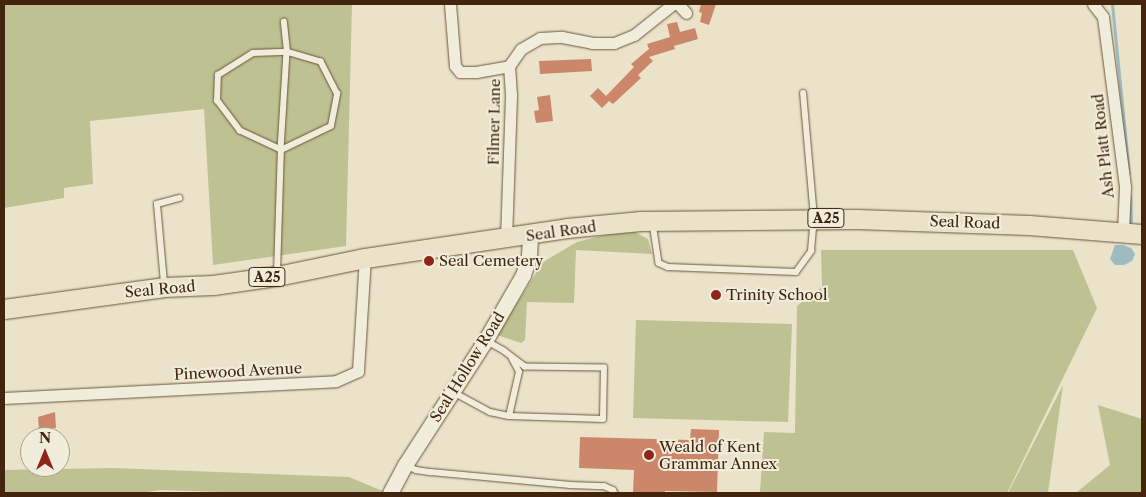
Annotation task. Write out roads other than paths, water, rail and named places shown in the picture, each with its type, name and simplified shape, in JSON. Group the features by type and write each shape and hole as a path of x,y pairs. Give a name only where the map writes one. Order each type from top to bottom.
{"highway":[{"name":"Seal Road","path":"4,309 164,287 213,285 277,276 365,258 530,235 566,228 653,221 814,218 1029,224 1123,231"},
{"name":"A25","path":"1123,231 1142,234"}],"main road":[{"name":"Seal Hollow Road","path":"390,493 485,341 523,275 529,256 530,235"}],"street":[{"name":"Filmer Lane","path":"450,4 454,66 460,72 509,66 511,96 506,238"},
{"path":"509,66 521,49 540,38 562,37 592,43 614,43 634,36 673,4"},
{"name":"Ash Platt Road","path":"1090,4 1103,17 1125,187 1123,231"},
{"name":"Pinewood Avenue","path":"4,398 336,381 358,371 365,258"}],"lane":[{"path":"277,276 281,150 287,52 284,22"},
{"path":"287,52 322,62 337,94 331,126 281,150 240,131 217,101 218,75 253,53 287,52"},
{"path":"653,221 659,263 668,267 796,272 811,251 814,218 803,93"},
{"path":"164,287 157,204 179,198"},
{"path":"452,391 490,412 509,416 603,419 604,368 525,367 504,350 485,341"},
{"path":"509,416 519,372 511,357"},
{"path":"406,465 416,470 431,472 570,485 604,486 613,490 614,493"}],"water":[{"path":"1115,245 1131,248 1135,254 1132,261 1124,265 1115,265 1110,259"}],"waterway":[{"path":"1112,4 1129,173"},
{"path":"1127,227 1131,221 1130,197"}],"place":[{"name":"Seal Cemetery","path":"429,261"},
{"name":"Trinity School","path":"716,295"},
{"name":"Weald of Kent Grammar Annex","path":"649,455"}]}
